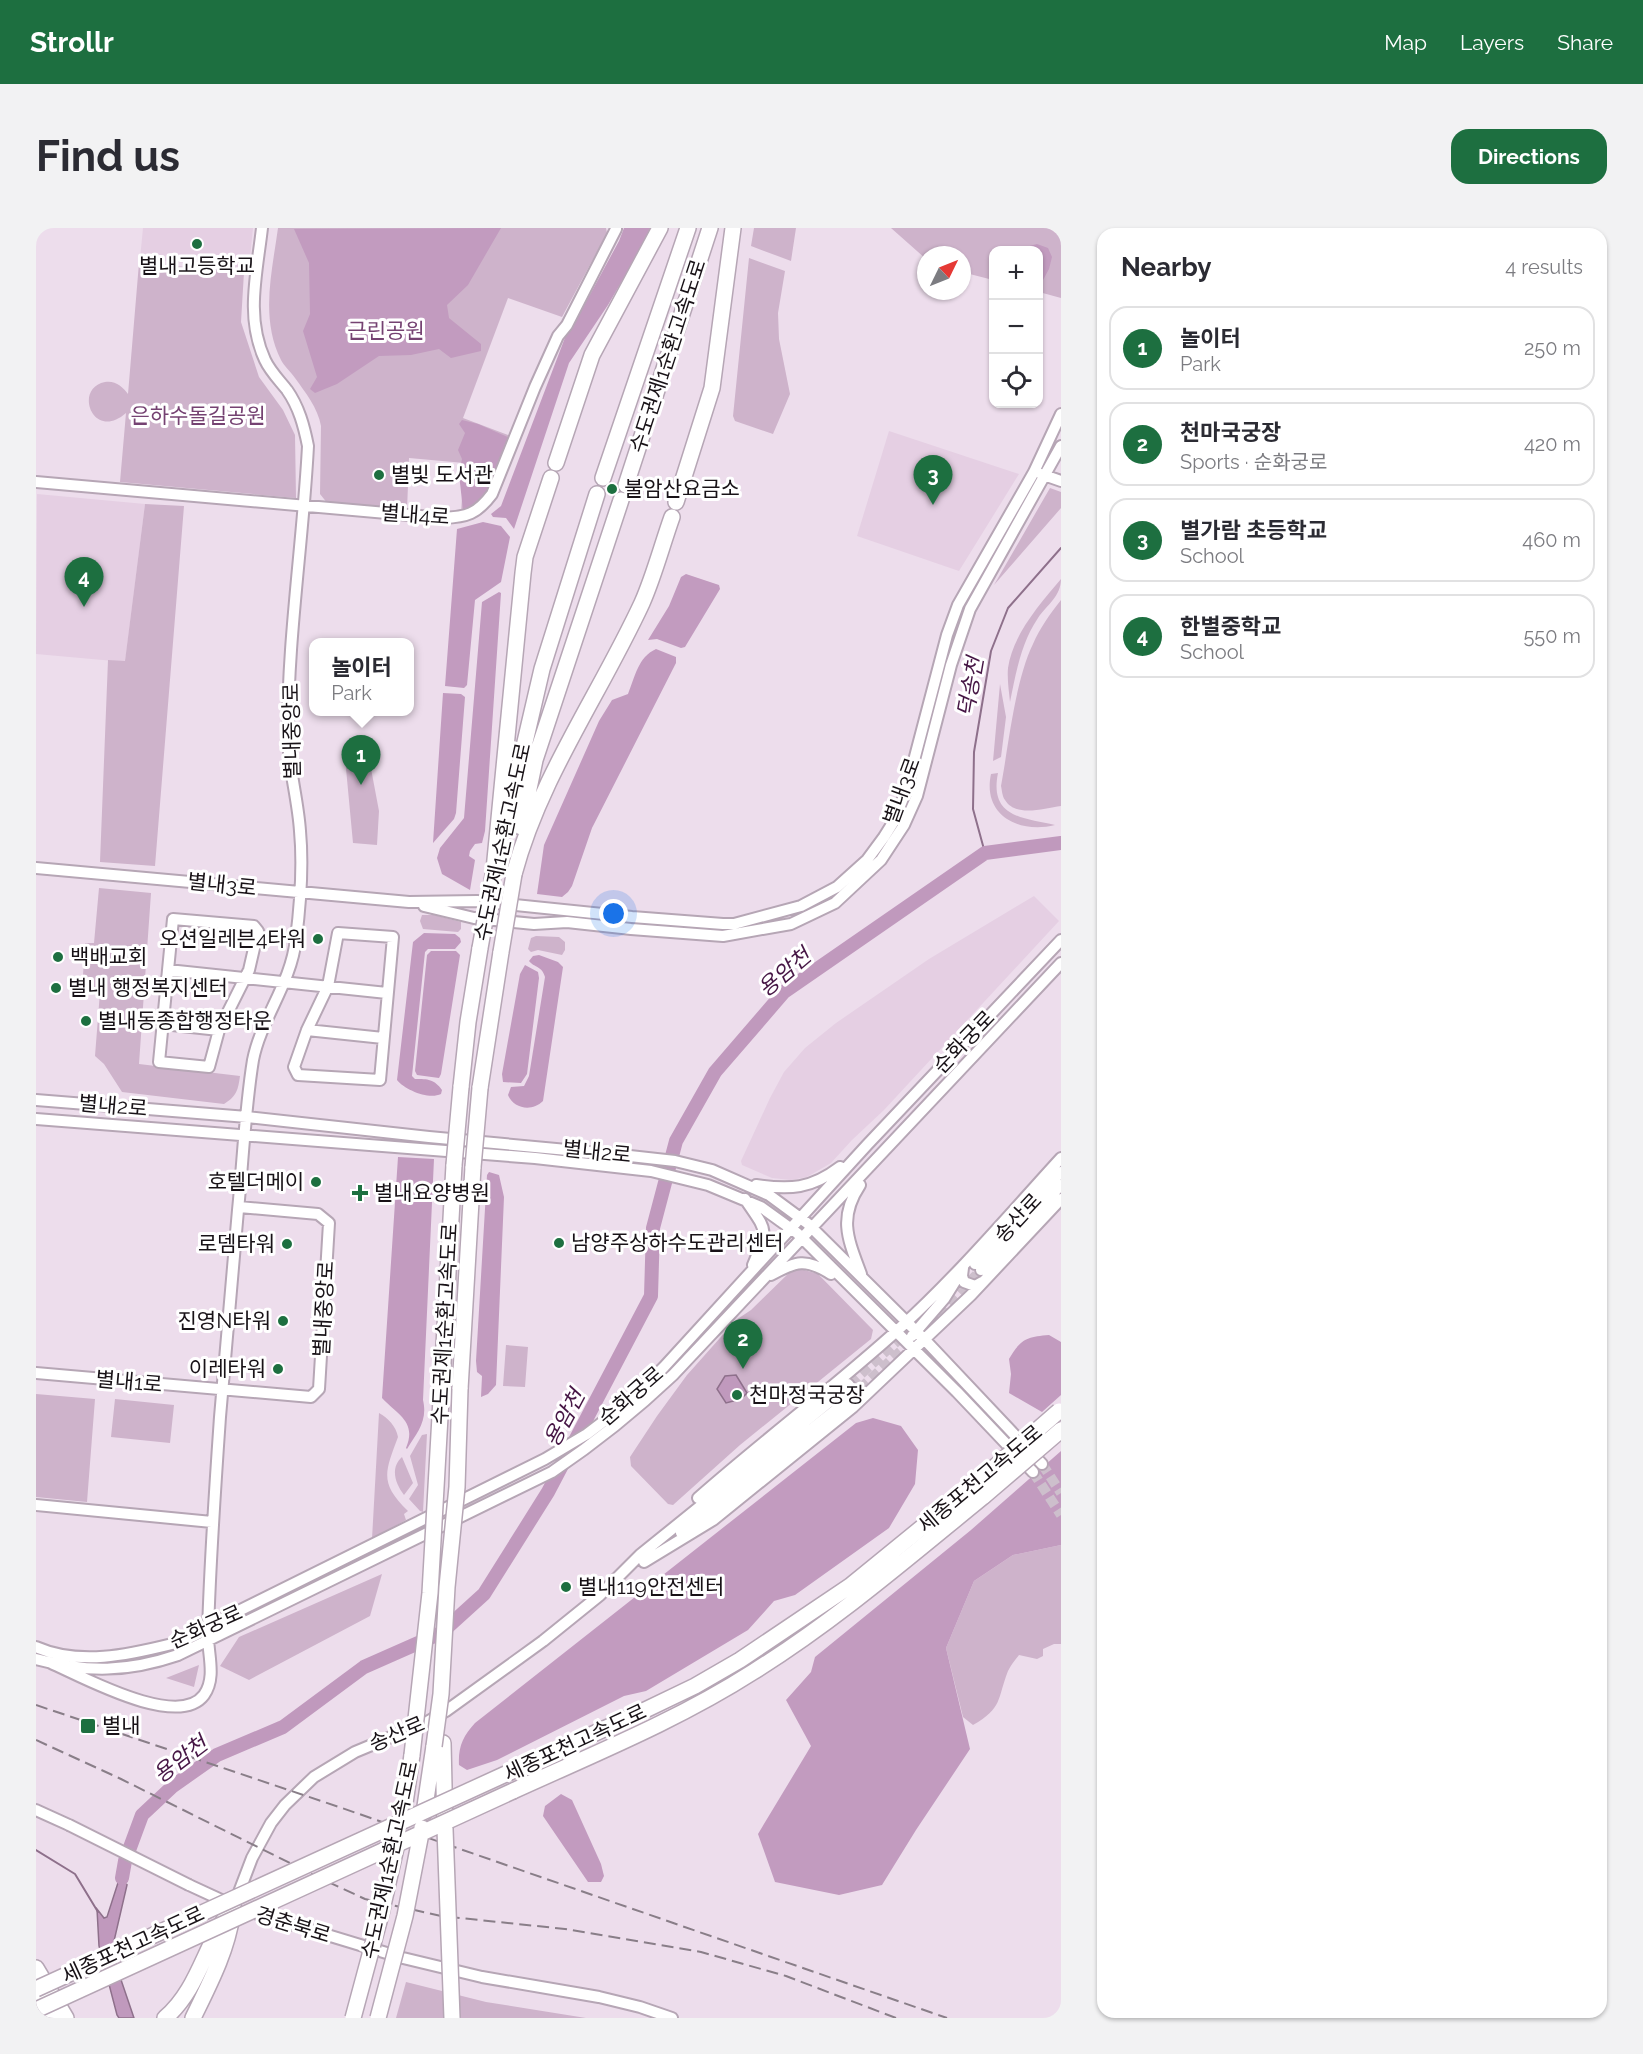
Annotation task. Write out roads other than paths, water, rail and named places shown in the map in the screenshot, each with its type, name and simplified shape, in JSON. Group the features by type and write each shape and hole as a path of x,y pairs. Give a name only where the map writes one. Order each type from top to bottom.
{"highway":[{"path":"494,870 525,557 592,355 660,228"},
{"name":"수도권제1순환고속도로","path":"603,478 688,228"},
{"name":"수도권제1순환고속도로","path":"626,485 710,228"},
{"path":"514,874 523,840 541,796 643,601 674,510 710,394 733,228"},
{"name":"수도권제1순환고속도로","path":"353,2018 381,1914 404,1810 412,1755 430,1593 454,1165 468,1022 494,870 542,669 597,494"},
{"name":"수도권제1순환고속도로","path":"378,2018 405,1916 438,1744 447,1587 457,1488 460,1389 473,1167 480,1088 501,952 528,788 535,760 621,500"},
{"name":"세종포천고속도로","path":"36,2010 644,1731 725,1689 818,1629 979,1491 1060,1411"},
{"name":"세종포천고속도로","path":"36,1991 659,1704 740,1660 850,1586 1061,1431"},
{"path":"438,1744 445,1829 452,2018"},
{"path":"165,2018 174,2011 192,1984 215,1936 233,1906"},
{"path":"193,2018 220,1957 230,1928 233,1906"},
{"path":"36,1968 66,2018"},
{"path":"36,1991 49,2018"},
{"path":"36,2004 49,2018"}],"street":[{"name":"별내중앙로","path":"51,1663 123,1695 162,1706 187,1706 204,1696 211,1674 207,1641 212,1522 244,1135 254,1057 285,982 296,942 299,893 301,833 288,739 293,626 308,446 297,406 275,377 263,354 253,315 253,297 262,228"},
{"name":"별내4로","path":"36,482 443,518 462,517 474,513 483,506 500,478 535,387 558,336 567,325 616,229"},
{"name":"별내3로","path":"36,868 409,902 477,901 632,917 734,924 801,906 837,887 867,860 894,821 906,791 947,635 958,605 1034,472 1061,414"},
{"name":"별내3로","path":"409,902 474,918 534,924 567,922 631,930 723,936 791,924 835,903 882,860 904,825 917,796 951,664 970,609 1061,446"},
{"path":"1034,472 1061,481"},
{"path":"173,919 254,926 258,931 246,979 219,1030 209,1067 159,1062 173,919"},
{"path":"338,933 393,937 380,1080 298,1075 294,1067 307,1030 328,986 338,933"},
{"name":"순화궁로","path":"36,1647 62,1655 88,1658 119,1655 172,1644 545,1460 587,1434 629,1402 705,1323 861,1150 1061,940"},
{"name":"순화궁로","path":"36,1659 88,1669 120,1669 151,1665 169,1659 552,1472 636,1410 673,1375 1061,963"},
{"path":"168,970 387,993"},
{"path":"163,1024 219,1030"},
{"path":"307,1030 383,1038"},
{"name":"별내2로","path":"36,1100 247,1117 621,1155 675,1161 724,1174 769,1195 812,1228 925,1340 1042,1464"},
{"name":"별내2로","path":"36,1119 535,1158 673,1175 719,1189 761,1207 791,1228 1033,1472"},
{"path":"744,1183 795,1188 813,1183 831,1174 861,1150"},
{"path":"642,1559 710,1488 843,1397 910,1346 925,1340 974,1269 1061,1158"},
{"path":"862,1277 846,1233 846,1213 853,1195 875,1161"},
{"name":"송산로","path":"974,1269 1061,1172"},
{"name":"송산로","path":"974,1269 1061,1185"},
{"path":"745,1199 764,1226 765,1239 749,1274"},
{"path":"642,1559 713,1520 843,1397 895,1332 1061,1199"},
{"name":"별내중앙로","path":"222,1389 311,1397 319,1389 329,1223 318,1214 239,1207"},
{"path":"760,1281 787,1266 803,1262 816,1264 849,1285"},
{"path":"910,1346 916,1331 974,1269"},
{"name":"별내1로","path":"36,1373 222,1389"},
{"path":"36,1505 212,1522"},
{"name":"송산로","path":"233,1906 252,1858 271,1823 314,1777 355,1752 427,1722 446,1711 543,1641 642,1559"},
{"name":"경춘북로","path":"36,1810 233,1906 271,1920 403,1958 482,1977 599,1997 672,2018"}],"waterway":[{"name":"덕송천","path":"985,853 973,809 974,752 991,651 1008,608 1061,548"},
{"name":"용암천","path":"122,1878 125,1861 142,1815 173,1786 217,1755 283,1727 364,1667 441,1633 484,1594 548,1492 651,1296 653,1228 676,1141 715,1072 784,992 985,853 1061,843"},
{"path":"36,1850 75,1874 98,1912"}],"tunnel":[{"path":"928,1325 981,1270"},
{"path":"839,1394 918,1322"},
{"path":"849,1399 915,1338"},
{"path":"1042,1464 1061,1493"},
{"path":"1033,1472 1061,1515"}],"railway":[{"path":"36,1705 339,1807 947,2018"},
{"path":"36,1740 121,1779 365,1899 441,1916 565,1929 701,1952 786,1976 896,2018"}],"place":[{"name":"별내고등학교","path":"197,244"},
{"name":"별빛 도서관","path":"379,475"},
{"name":"불암산요금소","path":"612,489"},
{"name":"별가람 초등학교","path":"933,505"},
{"name":"한별중학교","path":"84,607"},
{"name":"놀이터","path":"361,785"},
{"name":"오션일레븐4타워","path":"318,939"},
{"name":"백배교회","path":"58,957"},
{"name":"별내 행정복지센터","path":"56,988"},
{"name":"별내동종합행정타운","path":"86,1021"},
{"name":"호텔더메이","path":"316,1182"},
{"name":"별내요양병원","path":"360,1193"},
{"name":"남양주상하수도관리센터","path":"559,1243"},
{"name":"로뎀타워","path":"287,1244"},
{"name":"진영N타워","path":"283,1321"},
{"name":"이레타워","path":"278,1369"},
{"name":"천마국궁장","path":"743,1369"},
{"name":"천마정국궁장","path":"737,1395"},
{"name":"별내119안전센터","path":"566,1587"},
{"name":"별내","path":"88,1726"}],"park label":[{"name":"근린공원","path":"386,331"},
{"name":"은하수돌길공원","path":"198,416"}]}
